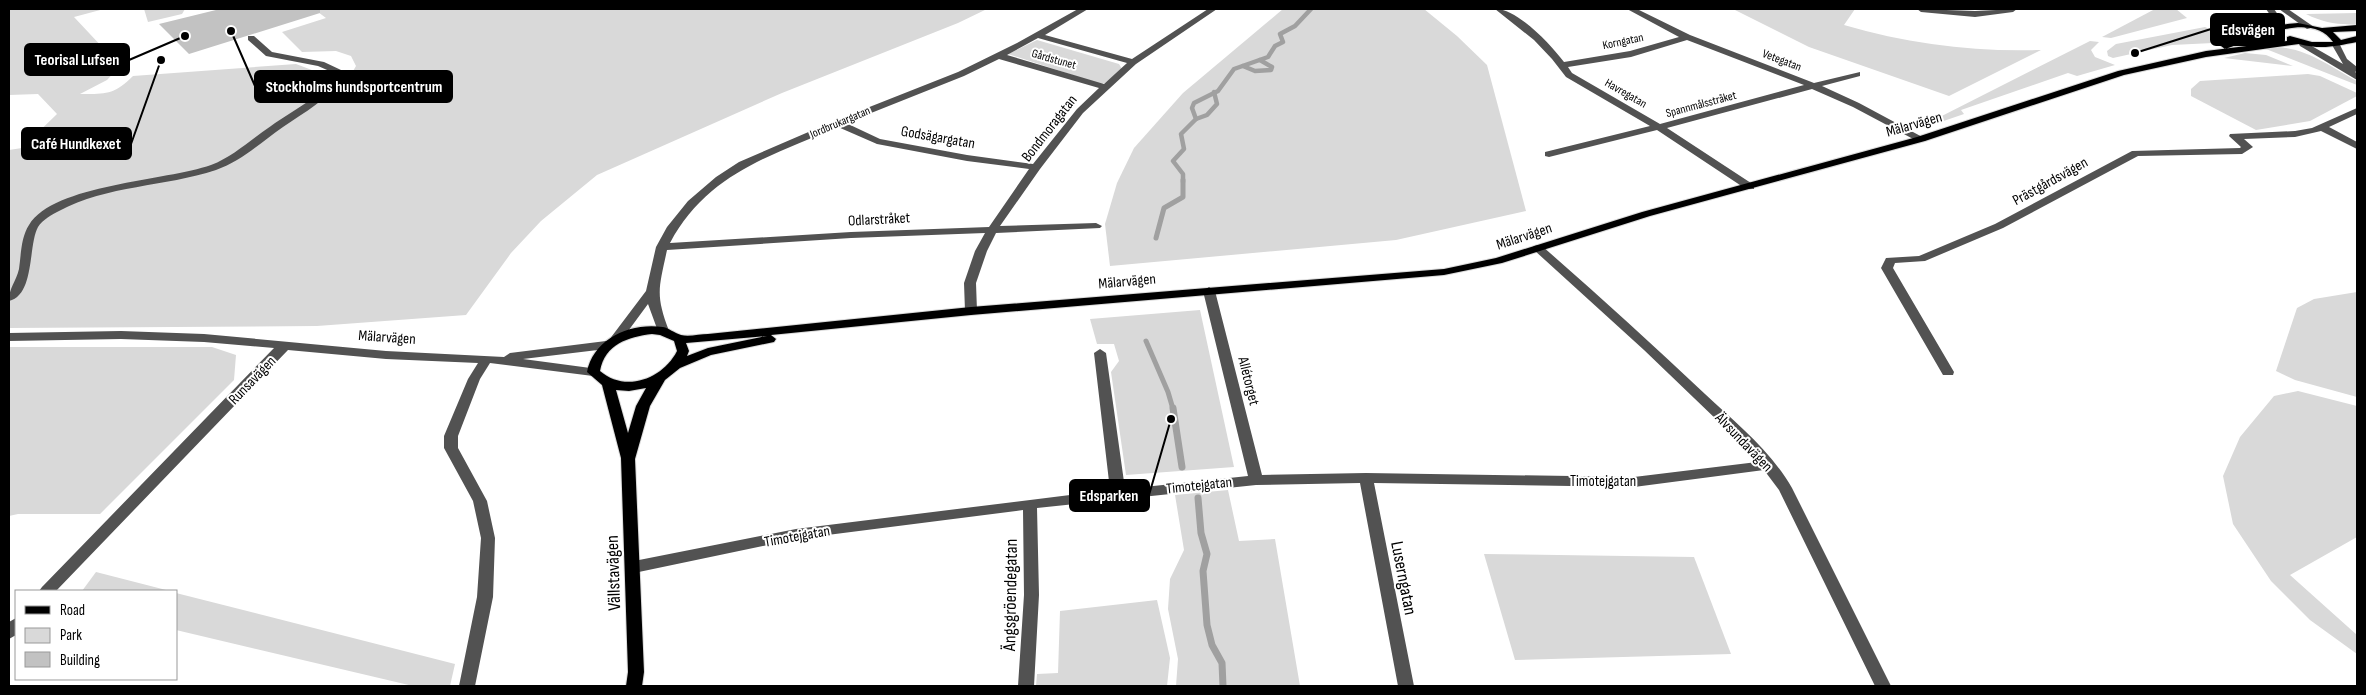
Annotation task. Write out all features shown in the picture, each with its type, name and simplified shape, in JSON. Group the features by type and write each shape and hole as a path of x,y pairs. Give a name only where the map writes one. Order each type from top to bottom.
{"main road":[{"name":"Mälarvägen","path":"2206,54 2264,30 2292,25 2320,30"},
{"path":"2280,27 2282,34 2300,43"},
{"path":"2320,30 2357,28"},
{"path":"2320,30 2331,34 2337,44 2357,38"},
{"name":"Mälarvägen","path":"679,339 708,338 971,311 1444,272 1498,262 1646,214 1921,139 2121,73 2206,54 2300,43 2320,46 2337,44"},
{"name":"Mälarvägen","path":"660,377 678,364 708,352 829,326"},
{"path":"660,377 638,385 621,386 608,384 599,379 593,372 595,359 611,342 643,331 663,331 679,339 683,351 678,364"},
{"name":"Vällstavägen","path":"628,458 649,390 660,377"},
{"name":"Vällstavägen","path":"608,384 628,458 634,567 636,672 634,686"}],"street":[{"name":"Jordbrukargatan","path":"663,331 655,308 652,291 662,247 673,227 692,203 720,179 744,164 837,123 960,74 1084,9"},
{"name":"Bondmoragatan","path":"971,311 970,283 981,251 993,229 1036,167 1080,111 1133,62 1213,9"},
{"name":"Havregatan","path":"1499,9 1520,24 1563,65 1569,75 1659,127 1750,187"},
{"name":"Vetegatan","path":"1631,9 1687,37 1816,87 1856,105 1921,139"},
{"path":"1921,9 1975,14 2013,9"},
{"path":"2270,9 2280,27"},
{"path":"2283,9 2310,27"},
{"name":"Gårdstunet","path":"1036,35 1133,62"},
{"name":"Korngatan","path":"1563,65 1631,54 1687,37"},
{"path":"9,297 20,283 29,252 30,234 36,222 54,210 78,199 123,187 213,168 241,155 273,129 322,96 339,77 338,72 321,64 268,54 251,38"},
{"path":"2300,43 2357,77"},
{"path":"2337,44 2343,60 2357,73"},
{"name":"Gårdstunet","path":"997,55 1104,87"},
{"name":"Spannmålsstråket","path":"1549,154 1816,87 1857,74"},
{"name":"Prästgårdsvägen","path":"1948,372 1887,268 1890,260 1920,259 2000,226 2136,153 2242,151 2248,147 2234,136 2295,134 2323,128 2357,111"},
{"name":"Godsägargatan","path":"837,123 877,141 967,158 1036,167"},
{"path":"2323,128 2357,146"},
{"name":"Odlarstråket","path":"662,247 851,235 1096,226"},
{"name":"Älvsundavägen","path":"1538,248 1648,347 1768,464 1785,488 1883,686"},
{"name":"Jordbrukargatan","path":"611,342 652,291"},
{"name":"Allétorget","path":"1209,291 1256,480"},
{"name":"Runsavägen","path":"9,337 121,335 204,338 285,345"},
{"name":"Mälarvägen","path":"487,359 611,342"},
{"name":"Mälarvägen","path":"285,345 386,355 487,359 593,372"},
{"name":"Runsavägen","path":"48,590 285,345"},
{"path":"1100,353 1118,494"},
{"path":"468,686 485,597 488,538 480,501 451,448 451,436 474,379 487,359"},
{"name":"Timotejgatan","path":"634,567 796,534 1030,504 1256,480 1366,478 1634,482 1678,478 1768,464"},
{"name":"Luserngatan","path":"1366,478 1406,686"},
{"name":"Ängsgröendegatan","path":"1026,686 1033,622 1033,556 1030,504"}],"green space":[{"path":"9,9 104,9 74,17 120,66 107,80 80,94 89,94 115,90 133,76 296,64 346,83 356,66 351,56 336,51 302,52 282,32 326,18 314,9 987,9 958,23 782,93 597,175 541,221 511,253 466,315 317,326 9,328 9,150 22,148 57,114 38,94 9,95"},
{"path":"144,9 185,9 182,14 148,22"},
{"path":"1283,9 1424,9 1457,36 1487,65 1526,211 1396,240 1110,266 1105,224 1117,183 1134,148 1183,93"},
{"path":"1733,9 1855,9 1844,25 1868,32 1917,42 1966,48 2041,50 1949,96 1809,47"},
{"path":"2155,9 2176,9 2187,18 2111,38 2102,37"},
{"path":"2357,13 2357,24 2337,24 2306,14"},
{"path":"2205,27 2229,38 2213,43 2172,45 2113,58 2108,56 2107,51 2116,44"},
{"path":"1037,40 1119,64 1122,69 1105,83 1100,84 1008,54"},
{"path":"2090,41 2099,42 2091,50 2095,57 2115,65 2077,76 2068,73 1961,110 1964,114 1932,125 1926,124"},
{"path":"2276,47 2298,51 2318,59 2357,81 2357,85 2266,49"},
{"path":"2245,53 2266,55 2293,66 2224,58"},
{"path":"2308,74 2320,76 2357,93 2357,96 2310,121 2256,130 2191,96 2191,89 2200,81"},
{"path":"2357,292 2357,397 2295,380 2276,371 2297,308 2314,299"},
{"path":"1200,310 1234,467 1126,475 1111,372 1119,361 1114,344 1097,344 1090,319"},
{"path":"9,347 212,347 236,355 234,380 100,514 18,514 9,516"},
{"path":"2298,391 2357,406 2357,537 2290,575 2357,635 2357,654 2310,620 2271,581 2233,524 2223,476 2240,437 2274,396"},
{"path":"1228,490 1239,541 1275,539 1300,686 1176,686 1178,659 1168,609 1170,579 1184,550 1175,495"},
{"path":"1484,554 1694,557 1731,654 1515,660"},
{"path":"96,572 166,590 83,590"},
{"path":"178,594 455,664 450,686 413,686 178,630"},
{"path":"1157,600 1170,658 1167,686 1036,686 1037,674 1058,673 1060,611"}],"building":[{"path":"220,9 320,9 320,13 189,54 159,24"}],"waterway":[{"path":"1214,93 1218,91 1234,69 1268,57 1275,46 1283,42 1280,34 1295,26 1311,9"},
{"path":"1243,66 1255,71 1271,70 1272,67 1260,60"},
{"path":"1196,119 1192,108 1194,103 1214,93"},
{"path":"1196,119 1207,115 1217,104 1214,93"},
{"path":"1156,238 1164,208 1183,197 1183,174 1173,161 1184,149 1181,134 1196,119"},
{"path":"1146,341 1168,392 1173,409"},
{"path":"1173,408 1182,467"},
{"path":"1198,498 1201,533 1207,554 1203,571 1207,625 1212,645 1222,663 1223,686"}],"place":[{"name":"Stockholms hundsportcentrum","path":"231,31"},
{"name":"Teorisal Lufsen","path":"185,36"},
{"name":"Edsvägen","path":"2135,53"},
{"name":"Café Hundkexet","path":"161,60"},
{"name":"Edsparken","path":"1171,419"}]}
